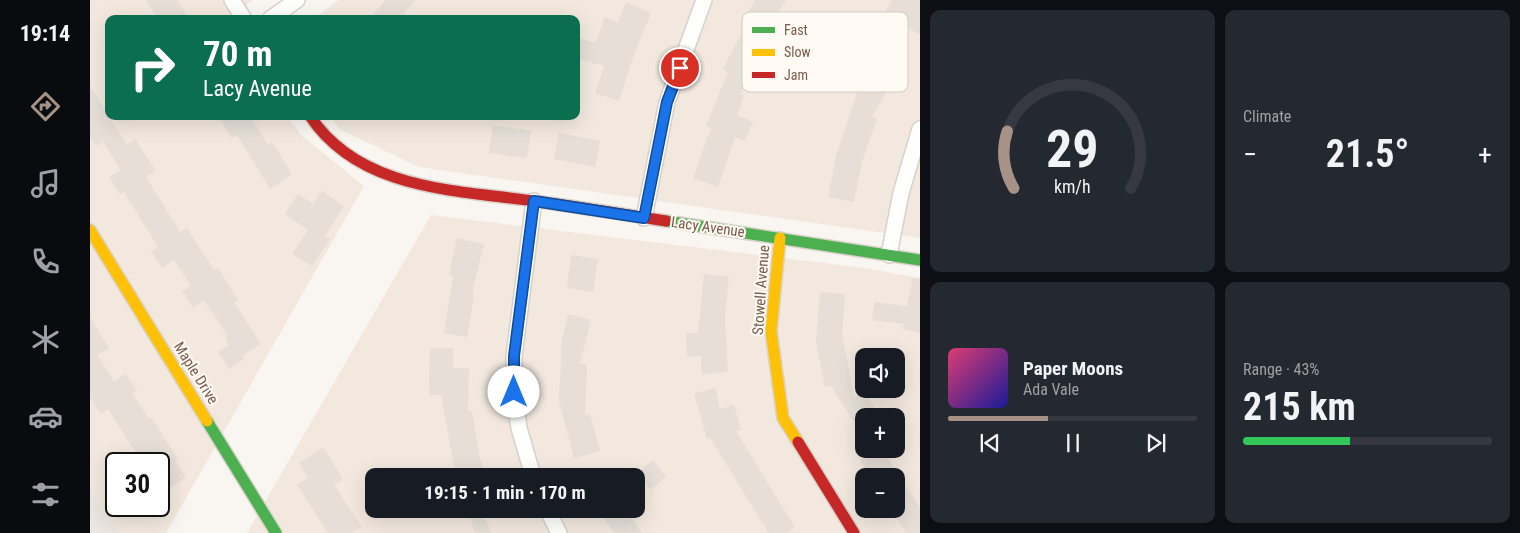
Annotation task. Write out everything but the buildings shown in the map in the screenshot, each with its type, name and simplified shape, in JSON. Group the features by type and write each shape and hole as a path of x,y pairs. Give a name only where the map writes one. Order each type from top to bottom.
{"street":[{"path":"232,0 241,15"},
{"path":"276,15 297,0"},
{"path":"644,218 667,102 704,0"},
{"name":"Lacy Avenue","path":"313,120 320,131 343,151 369,167 397,179 427,187 534,201 920,260"},
{"path":"889,255 901,193 920,130"},
{"path":"531,468 519,428 514,392 514,356 534,201"},
{"name":"Maple Drive","path":"90,230 276,533"},
{"name":"Stowell Avenue","path":"780,238 771,331 784,418 854,533"},
{"path":"552,518 559,533"}],"shaded area":[{"path":"90,0 253,0 233,15 105,15 105,120 290,120 301,135 364,186 166,533 119,533 109,517 170,517 170,452 105,452 105,511 90,488"},
{"path":"339,0 920,0 920,238 419,167 339,129 333,120 580,120 580,15 318,15"},
{"path":"431,215 864,268 920,278 920,533 247,533"},
{"path":"90,488 105,511 105,517 109,517 119,533 90,533"}],"traffic: fast":[{"path":"666,221 920,260"},
{"path":"207,421 276,533"}],"traffic: slow":[{"path":"90,230 207,421"},
{"path":"780,238 771,331 783,418 798,442"}],"traffic: jam":[{"path":"313,120 330,140 355,159 382,173 411,182 441,189 666,221"},
{"path":"798,442 854,533"}],"route":[{"path":"514,392 514,356 520,298 534,201 644,218 667,102 680,68"}]}
